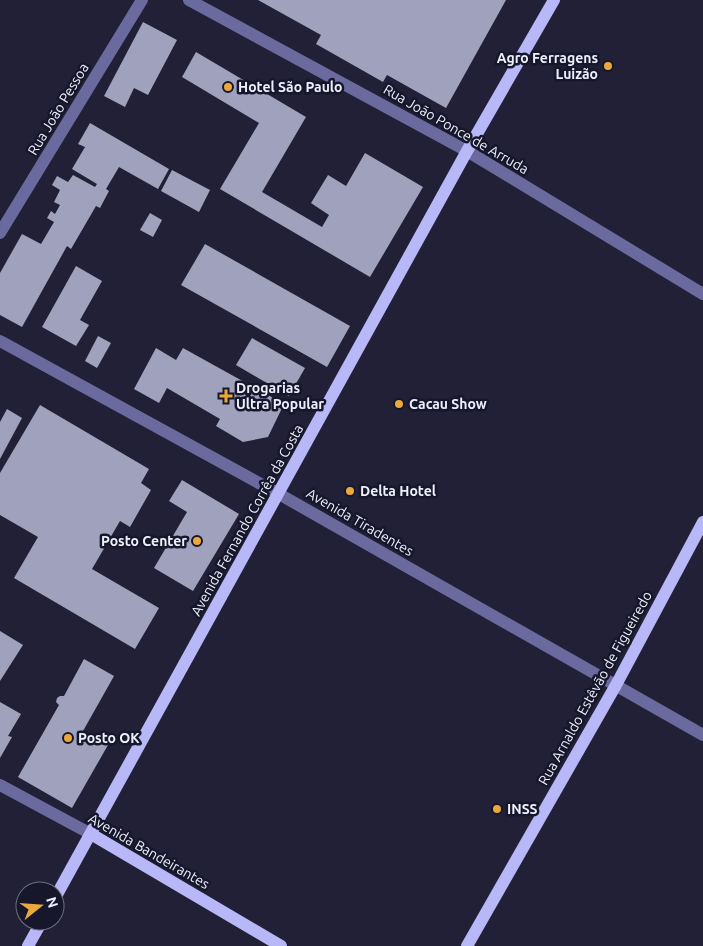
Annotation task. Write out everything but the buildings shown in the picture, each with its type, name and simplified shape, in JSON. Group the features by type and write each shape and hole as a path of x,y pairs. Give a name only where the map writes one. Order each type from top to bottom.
{"main road":[{"name":"Avenida Fernando Corrêa da Costa","path":"65,881 467,151 554,0"},
{"name":"Rua Arnaldo Estêvão de Figueiredo","path":"467,946 616,685 703,522"},
{"name":"Avenida Bandeirantes","path":"91,834 281,946"},
{"path":"28,946 36,931"}],"street":[{"name":"Rua João Pessoa","path":"0,233 142,0"},
{"name":"Rua João Ponce de Arruda","path":"189,0 467,151 703,294"},
{"name":"Avenida Tiradentes","path":"0,340 279,494 703,735"},
{"name":"Avenida Bandeirantes","path":"0,785 91,834"}],"place":[{"name":"Agro Ferragens Luizão","path":"608,66"},
{"name":"Hotel São Paulo","path":"228,87"},
{"name":"Drogarias Ultra Popular","path":"226,396"},
{"name":"Cacau Show","path":"399,404"},
{"name":"Delta Hotel","path":"350,491"},
{"name":"Posto Center","path":"197,541"},
{"name":"Posto OK","path":"68,738"},
{"name":"INSS","path":"497,809"}]}
